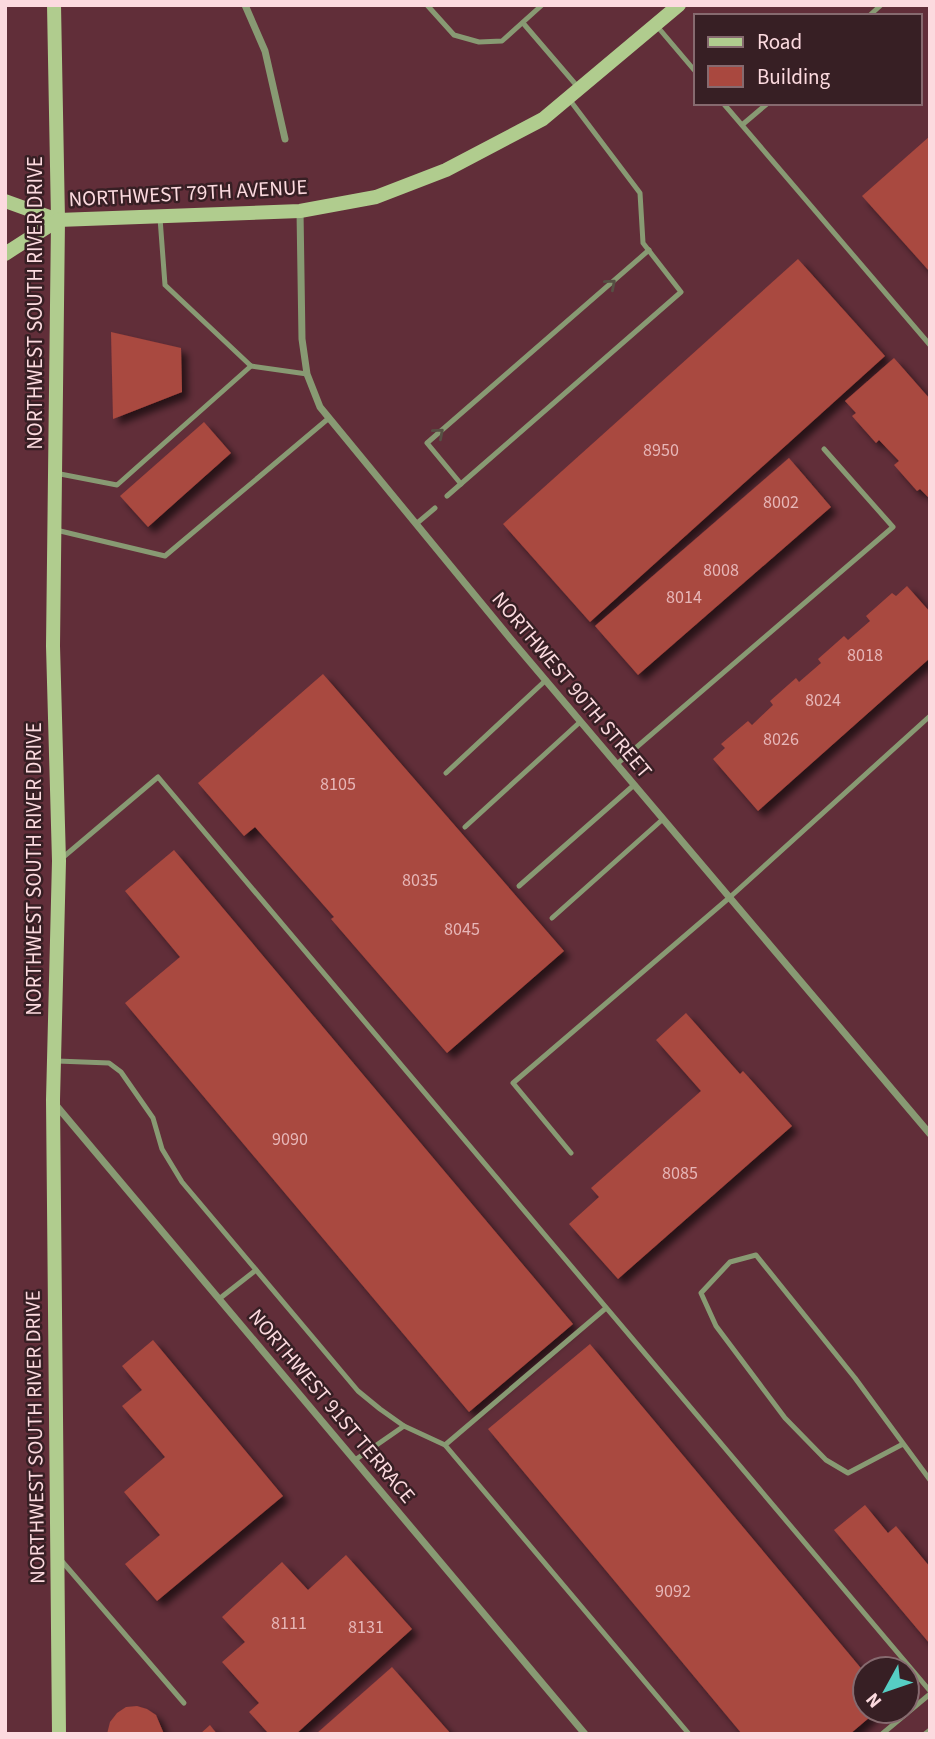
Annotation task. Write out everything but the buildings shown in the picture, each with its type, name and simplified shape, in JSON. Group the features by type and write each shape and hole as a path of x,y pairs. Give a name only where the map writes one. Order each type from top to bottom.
{"street":[{"name":"NORTHWEST SOUTH RIVER DRIVE","path":"54,5 58,220 53,646 59,861 53,1101 59,1734"},
{"path":"245,5 265,51 285,139"},
{"name":"NORTHWEST 79TH AVENUE","path":"6,201 58,220 300,211 376,197 446,170 543,119 680,5"},
{"name":"NORTHWEST 90TH STREET","path":"300,211 302,339 307,374 320,407 580,722 930,1134"},
{"name":"NORTHWEST 79TH AVENUE","path":"6,254 58,220"},
{"name":"NORTHWEST 91ST TERRACE","path":"53,1101 584,1734"}],"lane":[{"path":"427,5 454,35 479,42 502,41 542,5"},
{"path":"447,496 681,292 643,243 640,193 523,23"},
{"path":"656,25 694,70"},
{"path":"725,105 930,345"},
{"path":"742,125 766,105"},
{"path":"160,217 165,285 251,366 307,374"},
{"path":"461,484 427,443 649,250"},
{"path":"55,473 117,485 251,366"},
{"path":"55,529 165,555 329,418"},
{"path":"617,764 893,527 824,449"},
{"path":"416,524 435,508"},
{"path":"446,773 546,680"},
{"path":"571,1153 513,1083 729,898 930,716"},
{"path":"465,827 580,722"},
{"path":"59,861 158,777 930,1693 882,1734"},
{"path":"519,886 634,785"},
{"path":"552,918 663,819"},
{"path":"54,1061 109,1063 121,1072 153,1118 162,1149 182,1182 358,1391 404,1426 444,1445 689,1734"},
{"path":"903,1444 848,1473 826,1460 785,1418 723,1336 701,1293 730,1262 757,1255 855,1378 930,1480"},
{"path":"219,1299 256,1270"},
{"path":"444,1445 606,1308"},
{"path":"355,1460 404,1426"},
{"path":"58,1557 184,1703"},
{"path":"925,1734 930,1730"}]}
